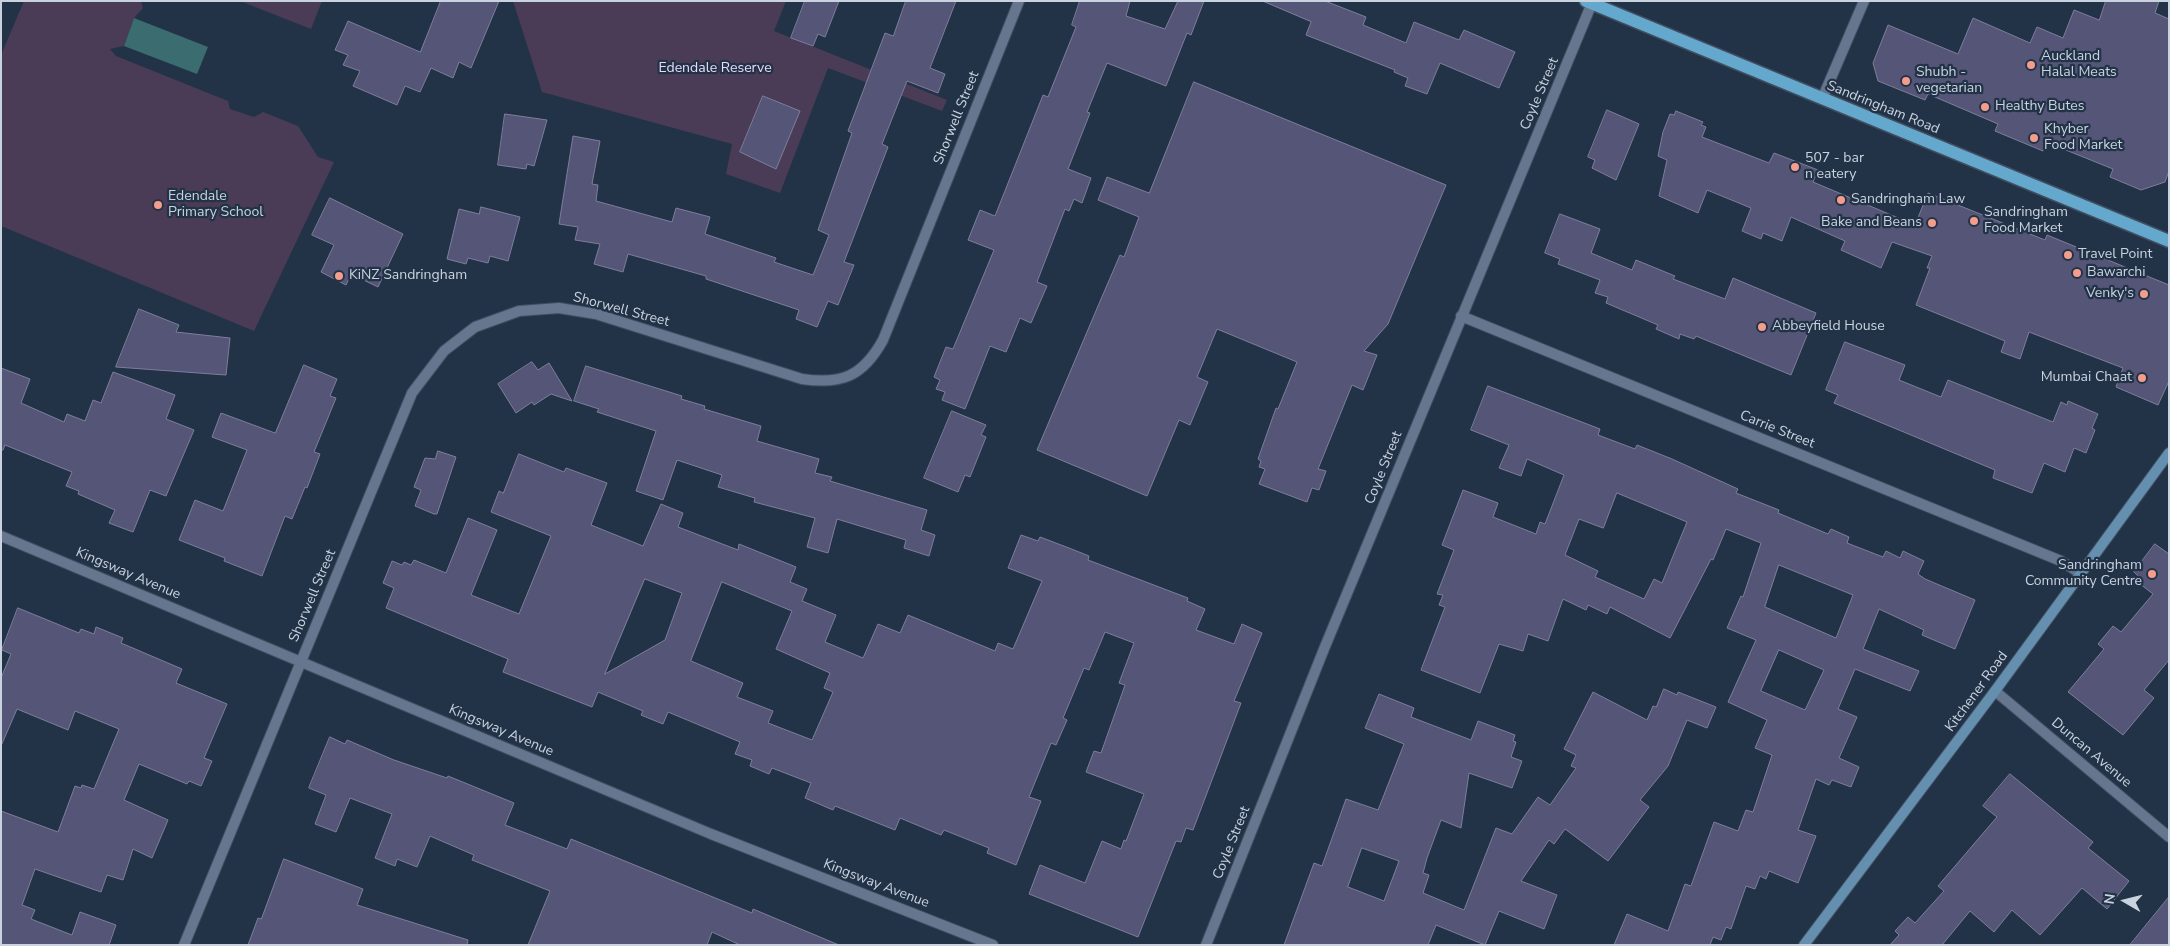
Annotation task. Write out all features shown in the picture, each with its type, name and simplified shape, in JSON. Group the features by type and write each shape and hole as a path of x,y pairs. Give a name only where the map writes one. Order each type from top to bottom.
{"main road":[{"name":"Sandringham Road","path":"1589,2 2169,241"}],"street":[{"name":"Shorwell Street","path":"184,945 412,393 444,351 475,327 518,311 559,308 578,309 802,379 822,382 843,379 859,371 873,358 882,340 1019,1"},
{"path":"1822,99 1864,1"},
{"name":"Coyle Street","path":"1206,945 1589,2"},
{"name":"Carrie Street","path":"1461,316 2052,557 2080,573"},
{"name":"Kitchener Road","path":"1804,945 1995,692 2169,453"},
{"name":"Kingsway Avenue","path":"1,536 710,834 993,945"},
{"name":"Duncan Avenue","path":"1995,692 2169,836"}],"green space":[{"path":"24,1 141,1 143,8 134,18 124,46 110,49 116,56 228,101 230,109 254,117 263,112 298,126 318,157 334,162 254,331 1,226 1,55"},
{"path":"240,1 322,1 311,29"},
{"name":"Edendale Reserve","path":"513,1 786,1 774,31 947,100 942,111 828,68 780,193 726,174 732,144 542,92"}],"shaded area":[{"path":"134,18 208,47 197,74 124,46"}],"building":[{"path":"441,1 499,1 471,68 459,62 453,78 431,68 420,92 405,86 397,105 353,86 360,71 343,65 348,55 335,50 348,21 420,52"},
{"path":"805,1 839,1 825,37 818,34 813,46 791,38"},
{"path":"906,1 956,1 930,68 945,74 938,93 907,81 882,144 888,147 844,262 854,265 838,305 828,301 817,327 796,319 799,310 706,279 706,276 628,254 623,272 594,264 600,244 575,240 578,227 559,224 573,136 600,141 592,184 598,185 596,201 672,222 676,208 710,217 705,234 776,258 774,262 813,275 829,235 818,230 852,133 848,131 885,33 893,36"},
{"path":"1080,1 1130,1 1126,16 1165,29 1178,1 1204,1 1191,35 1187,33 1166,86 1107,63 1087,112 1090,113 1068,169 1091,178 1082,203 1074,199 1069,211 1065,209 1037,282 1047,286 1031,323 1020,318 1006,352 990,346 965,409 942,400 945,392 936,389 940,380 934,377 946,347 953,349 994,250 968,240 980,210 995,216 1043,95 1048,97 1076,27 1072,25"},
{"path":"1263,1 1325,1 1366,17 1363,25 1406,43 1414,22 1459,40 1464,30 1515,52 1499,88 1440,63 1427,94 1405,86 1408,78 1394,72 1395,70 1306,35 1311,22"},
{"path":"2106,1 2159,1 2155,13 2169,19 2169,171 2165,182 2141,190 2110,177 2113,169 2046,142 2043,151 1995,131 1998,124 1928,94 1925,100 1878,81 1873,63 1888,25 1958,54 1973,18 2030,43 2037,27 2063,38 2074,10 2099,20"},
{"path":"1194,82 1446,185 1388,324 1364,351 1377,355 1363,390 1352,385 1318,469 1326,471 1319,490 1312,488 1307,502 1259,484 1265,469 1259,467 1261,461 1258,459 1276,408 1278,409 1297,362 1217,329 1197,377 1208,382 1190,425 1179,420 1147,496 1037,450 1120,255 1124,257 1139,217 1098,200 1107,177 1149,193"},
{"path":"763,96 800,111 776,169 740,152"},
{"path":"1607,110 1639,124 1616,180 1592,168 1595,160 1588,157"},
{"path":"1676,111 1703,122 1701,125 1706,127 1702,137 1769,163 1774,153 1818,170 1813,182 1915,225 1928,193 2045,240 2047,235 2169,285 2169,381 2158,405 2116,387 2123,368 2029,332 2020,359 2001,352 2005,341 1916,305 1930,268 1927,268 1932,256 1892,242 1881,268 1841,250 1845,241 1791,217 1782,241 1763,233 1761,239 1742,231 1751,208 1707,190 1698,213 1659,196 1667,160 1658,156 1663,132 1670,114 1674,115"},
{"path":"505,114 547,120 534,166 527,164 526,169 498,165"},
{"path":"330,198 403,234 378,287 351,274 346,285 321,272 334,245 312,235"},
{"path":"481,207 520,217 508,261 490,256 488,263 468,258 466,264 447,259 459,209 479,214"},
{"path":"1560,214 1600,229 1591,253 1632,270 1636,260 1675,276 1673,279 1725,299 1733,278 1816,313 1791,375 1696,336 1694,339 1680,334 1679,339 1656,329 1658,325 1606,303 1608,297 1595,293 1600,280 1558,264 1560,259 1545,253"},
{"path":"139,309 179,325 176,332 230,338 226,375 116,367"},
{"path":"1845,342 1905,365 1899,380 1941,397 1948,380 2053,422 2061,402 2067,405 2068,401 2098,414 2092,428 2095,430 2086,453 2074,448 2065,472 2044,463 2032,493 1993,478 1995,470 1834,403 1838,395 1826,390"},
{"path":"532,362 538,370 549,363 572,401 551,394 534,405 532,402 516,413 498,384"},
{"path":"304,365 337,379 330,396 336,398 314,452 320,454 307,488 305,487 292,519 285,516 262,576 224,561 225,558 179,540 195,500 223,511 247,450 212,437 221,413 275,433"},
{"path":"586,366 682,396 681,399 705,406 704,409 761,426 757,441 819,459 815,473 832,477 830,481 927,510 921,530 935,535 929,556 904,548 906,540 837,519 828,553 807,547 815,518 754,502 755,498 718,487 722,475 677,460 663,500 636,491 656,431 597,412 599,409 574,401"},
{"path":"1,368 30,379 21,403 64,422 67,414 85,421 93,400 101,403 113,372 175,395 166,419 194,430 166,496 150,490 133,532 109,523 115,510 78,494 79,491 66,486 72,472 5,445 3,450 1,450"},
{"path":"1488,386 1600,429 1598,435 1635,449 1637,445 1672,459 1738,489 1736,493 1779,510 1778,513 1828,534 1831,529 1849,537 1847,543 1883,557 1886,551 1900,558 1903,551 1924,561 1918,574 1925,579 1975,600 1955,649 1922,635 1924,630 1879,609 1863,649 1919,671 1910,691 1855,669 1838,709 1857,717 1839,758 1859,767 1851,787 1832,780 1829,785 1816,779 1798,830 1816,836 1798,883 1769,871 1766,879 1760,876 1755,889 1746,886 1731,929 1726,927 1721,940 1713,937 1710,945 1614,945 1627,914 1668,931 1685,884 1691,886 1714,822 1738,831 1746,810 1753,812 1772,755 1755,748 1767,720 1728,702 1756,640 1727,628 1741,596 1743,597 1761,543 1726,529 1713,560 1711,559 1670,638 1610,607 1607,614 1588,605 1586,610 1563,599 1548,641 1528,634 1523,651 1499,644 1480,693 1421,670 1445,607 1439,605 1443,595 1437,594 1454,550 1442,545 1463,490 1498,503 1493,517 1536,534 1540,522 1545,524 1564,475 1527,459 1521,476 1499,468 1509,445 1471,430","holes":["1617,493 1687,522 1662,583 1654,579 1644,599 1595,577 1598,571 1565,555 1579,519 1603,528","1779,565 1853,595 1836,638 1765,607","1779,650 1824,670 1805,710 1761,691"]},
{"path":"952,411 986,425 981,435 986,437 970,477 965,475 958,492 924,478"},
{"path":"438,451 456,457 437,514 434,514 415,506 421,490 414,487 425,458 435,459"},
{"path":"519,454 564,472 566,468 607,483 591,525 643,546 661,504 683,513 678,527 738,550 739,544 796,567 790,582 807,589 802,601 836,615 825,642 863,658 878,624 900,633 908,615 995,651 998,643 1013,649 1042,581 1008,568 1021,535 1038,541 1040,537 1089,556 1088,560 1188,598 1187,601 1205,609 1196,630 1234,644 1242,624 1262,633 1234,701 1241,703 1193,830 1186,828 1181,842 1176,841 1138,937 1029,894 1040,865 1085,883 1102,841 1121,849 1124,840 1126,841 1144,794 1086,772 1094,751 1101,753 1125,685 1119,683 1134,643 1105,632 1089,670 1084,668 1063,718 1067,720 1056,745 1051,743 1029,797 1041,801 1016,865 987,853 989,848 944,830 941,835 900,818 895,830 835,806 833,810 805,798 811,783 772,768 769,774 750,766 752,760 735,754 740,742 668,712 663,724 641,715 643,711 598,692 592,707 503,672 508,659 386,608 394,588 383,583 392,561 402,565 404,562 411,565 414,560 446,573 468,518 497,530 471,595 519,614 551,536 491,512 499,491 503,493","holes":["645,579 682,593 665,640 605,674","722,582 792,611 776,649 830,673 824,688 833,692 812,740 768,723 773,711 737,697 743,683 691,661"]},
{"path":"2155,544 2169,554 2169,660 2144,690 2154,698 2123,735 2068,692 2104,649 2098,644 2113,626 2121,632 2153,594 2135,580 2138,576 2134,572"},
{"path":"18,608 79,633 81,629 94,634 96,627 123,638 121,643 182,669 176,683 227,704 204,758 212,761 201,786 189,781 187,784 139,764 124,800 168,820 152,858 133,849 123,880 107,875 101,892 35,869 22,905 35,910 31,919 72,935 80,912 116,925 109,945 1,945 1,811 58,832 75,786 81,788 82,785 94,789 119,729 75,711 68,730 17,709 1,746 1,678 11,654 2,650"},
{"path":"1664,689 1677,695 1678,692 1716,707 1707,728 1687,720 1668,766 1640,800 1649,807 1608,861 1565,829 1554,844 1549,840 1521,881 1557,895 1544,929 1499,911 1485,945 1436,925 1428,945 1284,945 1314,863 1322,866 1346,799 1378,810 1404,744 1365,728 1379,694 1414,708 1411,717 1471,740 1478,721 1515,735 1513,741 1516,742 1511,757 1522,761 1512,788 1469,773 1461,828 1441,820 1427,858 1423,873 1429,875 1423,893 1464,910 1496,828 1512,834 1538,797 1550,805 1576,768 1571,766 1576,755 1564,749 1593,692 1647,720 1653,706 1656,707","holes":["1362,848 1399,861 1384,901 1348,887"]},
{"path":"330,737 345,744 347,740 394,760 447,778 448,776 514,803 505,825 567,849 571,839 752,913 753,909 839,945 740,945 712,932 707,945 528,945 550,891 472,860 474,855 430,836 417,867 397,859 395,866 375,858 392,814 350,798 336,832 315,824 326,795 309,788"},
{"path":"2010,774 2093,842 2088,848 2129,881 2107,909 2082,888 2040,935 2012,910 1994,932 1970,911 1942,945 1890,945 1899,935 1895,931 1908,917 1915,923 1944,891 1938,886 1997,817 1983,806"},
{"path":"284,859 363,889 357,905 468,940 467,945 248,945 258,918 261,919"},
{"path":"2169,897 2169,945 2130,945"}],"place":[{"name":"Auckland Halal Meats","path":"2031,65"},
{"name":"Shubh - vegetarian","path":"1906,81"},
{"name":"Healthy Butes","path":"1985,107"},
{"name":"Khyber Food Market","path":"2034,138"},
{"name":"507 - bar n eatery","path":"1795,167"},
{"name":"Sandringham Law","path":"1841,200"},
{"name":"Edendale Primary School","path":"158,205"},
{"name":"Sandringham Food Market","path":"1974,221"},
{"name":"Bake and Beans","path":"1932,223"},
{"name":"Travel Point","path":"2068,255"},
{"name":"Bawarchi","path":"2077,273"},
{"name":"KiNZ Sandringham","path":"339,276"},
{"name":"Venky's","path":"2144,294"},
{"name":"Abbeyfield House","path":"1762,327"},
{"name":"Mumbai Chaat","path":"2142,378"},
{"name":"Sandringham Community Centre","path":"2152,574"}]}
